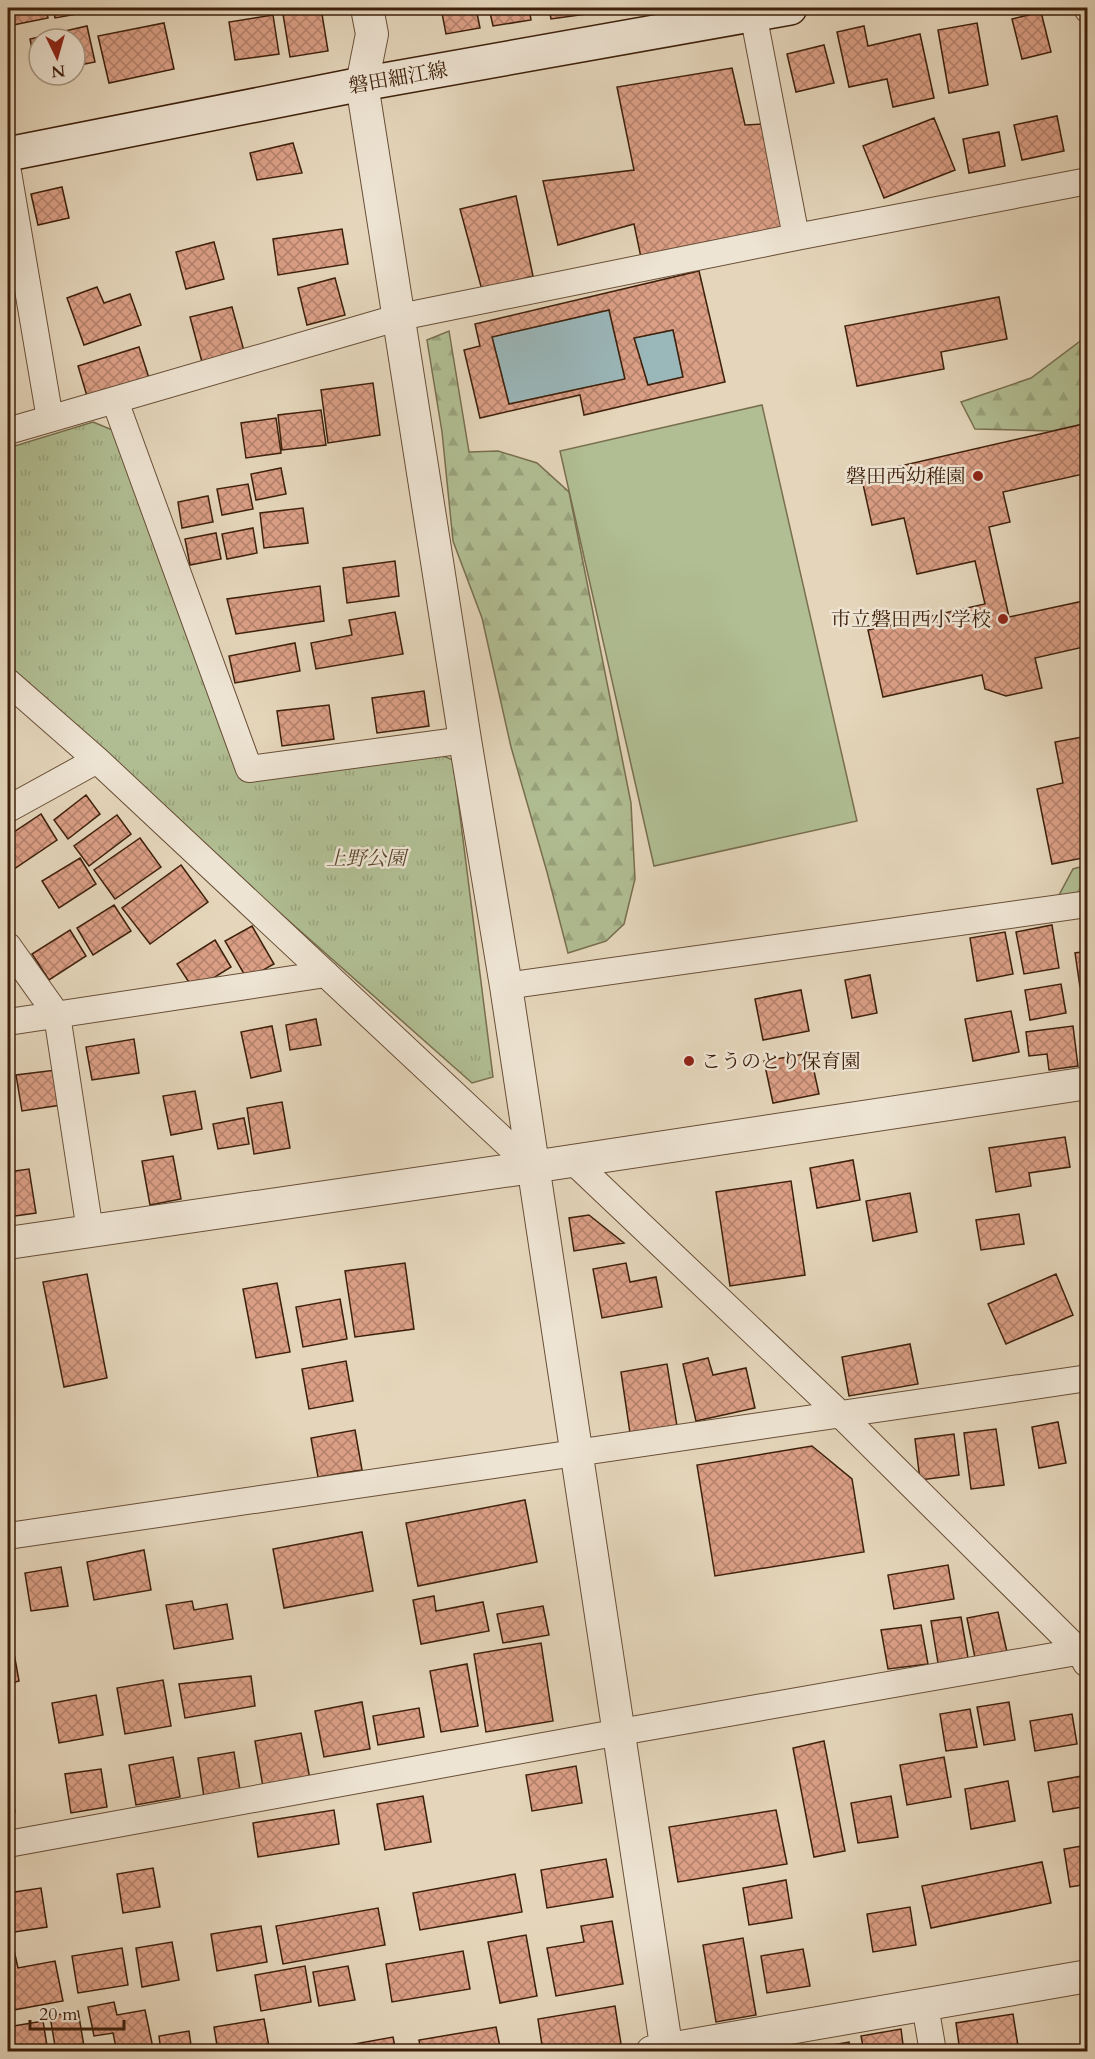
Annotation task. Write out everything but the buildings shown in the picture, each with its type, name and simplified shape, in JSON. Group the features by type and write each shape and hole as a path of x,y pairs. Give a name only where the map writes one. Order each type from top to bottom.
{"main road":[{"name":"磐田細江線","path":"8,154 753,10 790,8"}],"street":[{"path":"367,8 372,34 362,84 578,1453 620,1732 662,2051 1088,1976"},
{"path":"753,10 796,237"},
{"path":"8,172 50,420"},
{"path":"8,431 400,317 1088,181"},
{"path":"115,400 249,769 465,740"},
{"path":"8,682 97,760 532,1167"},
{"path":"8,809 97,760"},
{"path":"506,986 1088,904"},
{"path":"8,946 57,1015 90,1231"},
{"path":"8,1022 326,974"},
{"path":"8,1243 1088,1083"},
{"path":"572,1160 840,1414 1085,1656"},
{"path":"8,1536 1088,1378"},
{"path":"8,1844 620,1732 1085,1656"},
{"path":"925,2005 933,2052"}],"green space":[{"path":"449,331 469,452 498,451 537,463 569,492 631,803 635,879 624,924 606,941 568,953 511,747 482,618 453,541 442,432 427,340"},
{"path":"1087,336 1087,423 1052,431 975,429 961,402 1031,378"},
{"path":"762,405 857,821 654,866 560,451"},
{"name":"上野公園","path":"93,422 115,431 239,762 429,750 453,760 493,1077 472,1083 8,672 8,448"},
{"path":"1087,865 1087,903 1051,910 1073,869"}],"water":[{"path":"609,310 625,379 509,404 492,337"},
{"path":"673,330 683,377 648,385 634,338"}],"place":[{"name":"磐田西幼稚園","path":"978,476"},
{"name":"市立磐田西小学校","path":"1003,619"},
{"name":"こうのとり保育園","path":"689,1061"}]}
